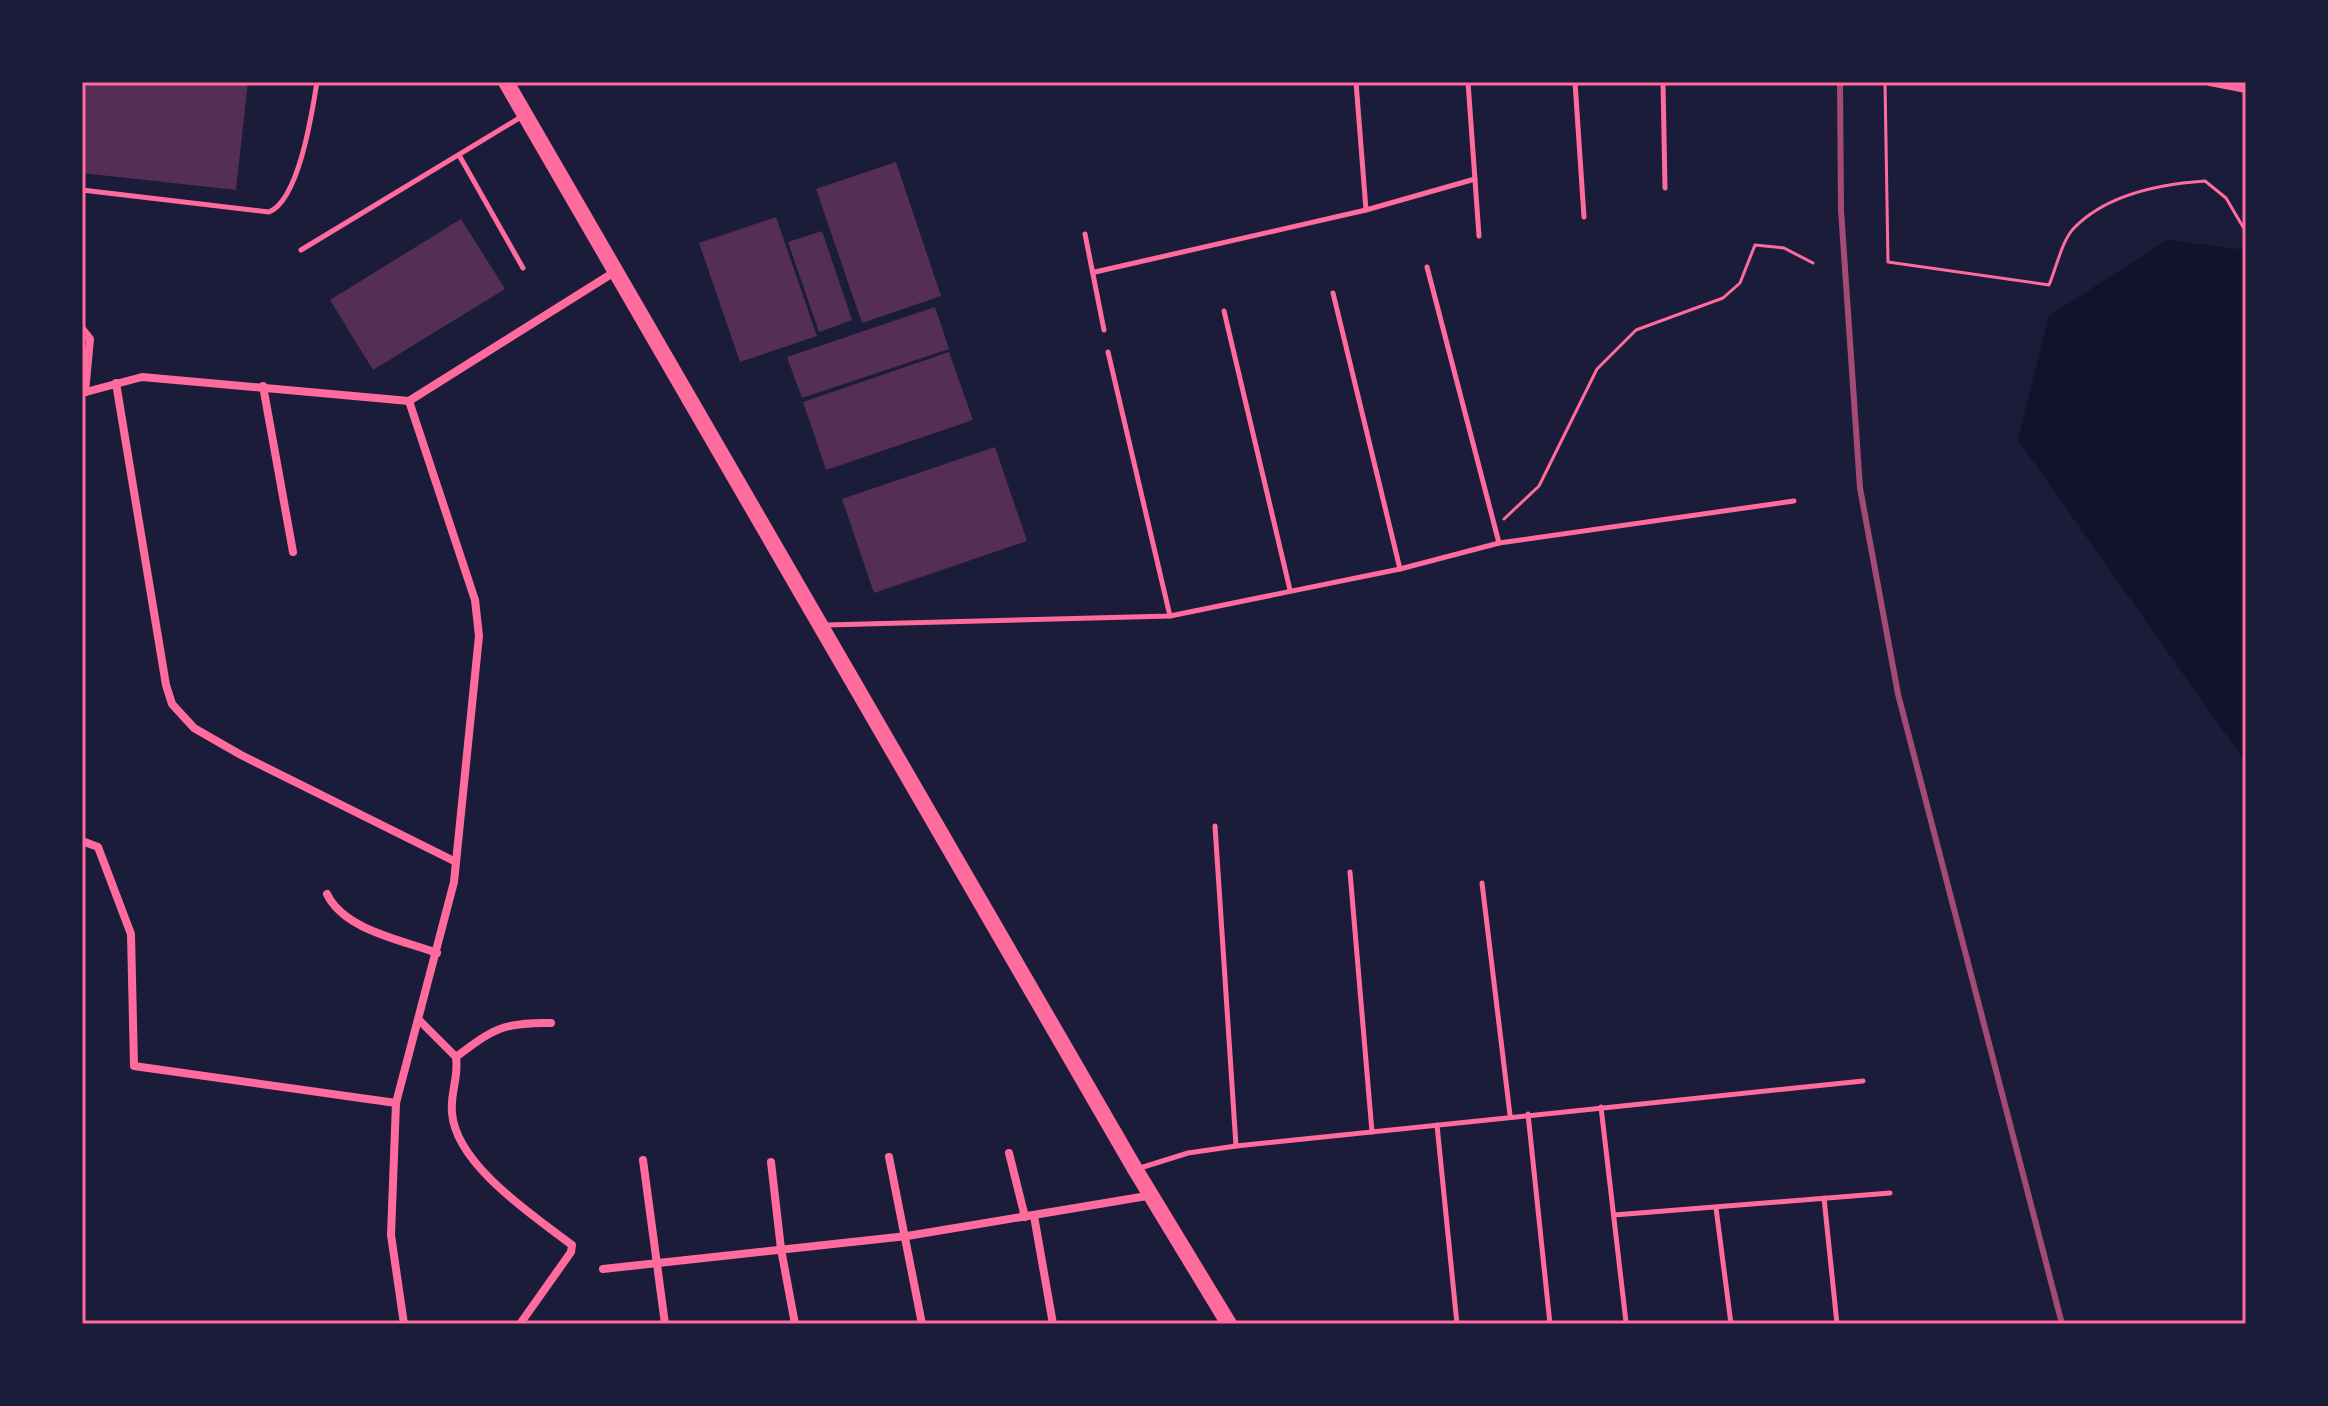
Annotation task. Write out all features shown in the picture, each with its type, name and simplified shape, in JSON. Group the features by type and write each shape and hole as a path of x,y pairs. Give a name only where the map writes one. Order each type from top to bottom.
{"main road":[{"path":"506,82 1135,1169 1229,1324"}],"street":[{"path":"2210,82 2246,89"},
{"path":"82,329 90,339 83,393 142,377 409,401 617,270"},
{"path":"116,383 166,685 180,716 241,755 456,862"},
{"path":"263,386 293,552"},
{"path":"404,1324 391,1235 396,1103 437,953 456,862 478,624 475,600 409,401"},
{"path":"82,841 98,847 131,934 134,1066 396,1103"},
{"path":"327,894 334,909 353,921 437,953"},
{"path":"420,1021 456,1057 459,1077 452,1114 463,1144 506,1194 572,1245 571,1252 520,1324"},
{"path":"456,1057 489,1030 527,1023 551,1023"},
{"path":"1009,1153 1030,1216 1053,1324"},
{"path":"889,1157 922,1324"},
{"path":"643,1160 665,1324"},
{"path":"771,1162 781,1249 795,1324"},
{"path":"603,1269 907,1236 1153,1195"}],"lane":[{"path":"82,190 269,212 280,207 292,187 317,82"},
{"path":"1356,82 1366,210"},
{"path":"1468,82 1479,236"},
{"path":"1575,82 1584,217"},
{"path":"1663,82 1665,188"},
{"path":"301,250 525,115"},
{"path":"459,155 523,268"},
{"path":"1095,272 1366,210 1475,179"},
{"path":"1085,234 1095,272 1104,330"},
{"path":"1427,267 1499,543"},
{"path":"1333,293 1400,569"},
{"path":"1224,311 1290,590"},
{"path":"1108,352 1170,616"},
{"path":"821,625 1170,616 1400,569 1499,543 1794,501"},
{"path":"1215,826 1236,1146"},
{"path":"1350,872 1372,1132"},
{"path":"1482,883 1510,1115"},
{"path":"1135,1169 1188,1153 1236,1146 1510,1115 1863,1081"},
{"path":"1601,1107 1626,1322"},
{"path":"1528,1114 1550,1324"},
{"path":"1437,1125 1457,1324"},
{"path":"1614,1215 1890,1193"},
{"path":"1824,1198 1837,1324"},
{"path":"1716,1208 1731,1324"}],"path":[{"path":"1885,82 1888,262 2049,285 2072,229 2110,203 2162,183 2205,181 2226,198 2246,232"},
{"path":"1495,527 1539,486 1597,369 1636,330 1723,298 1740,283 1755,245 1784,248 1813,263"}],"shaded area":[{"path":"2167,240 2246,250 2246,763 2018,440 2049,316"}],"building":[{"path":"82,82 248,82 236,190 82,173"},
{"path":"896,162 941,296 862,323 816,189"},
{"path":"776,217 817,336 740,362 699,243"},
{"path":"461,219 505,289 373,370 330,300"},
{"path":"822,231 852,320 819,332 788,242"},
{"path":"935,307 949,349 802,398 787,357"},
{"path":"949,352 973,420 826,470 803,402"},
{"path":"995,447 1027,541 874,593 842,499"}],"railway":[{"path":"1840,82 1841,210 1860,488 1898,694 2062,1324"}]}
